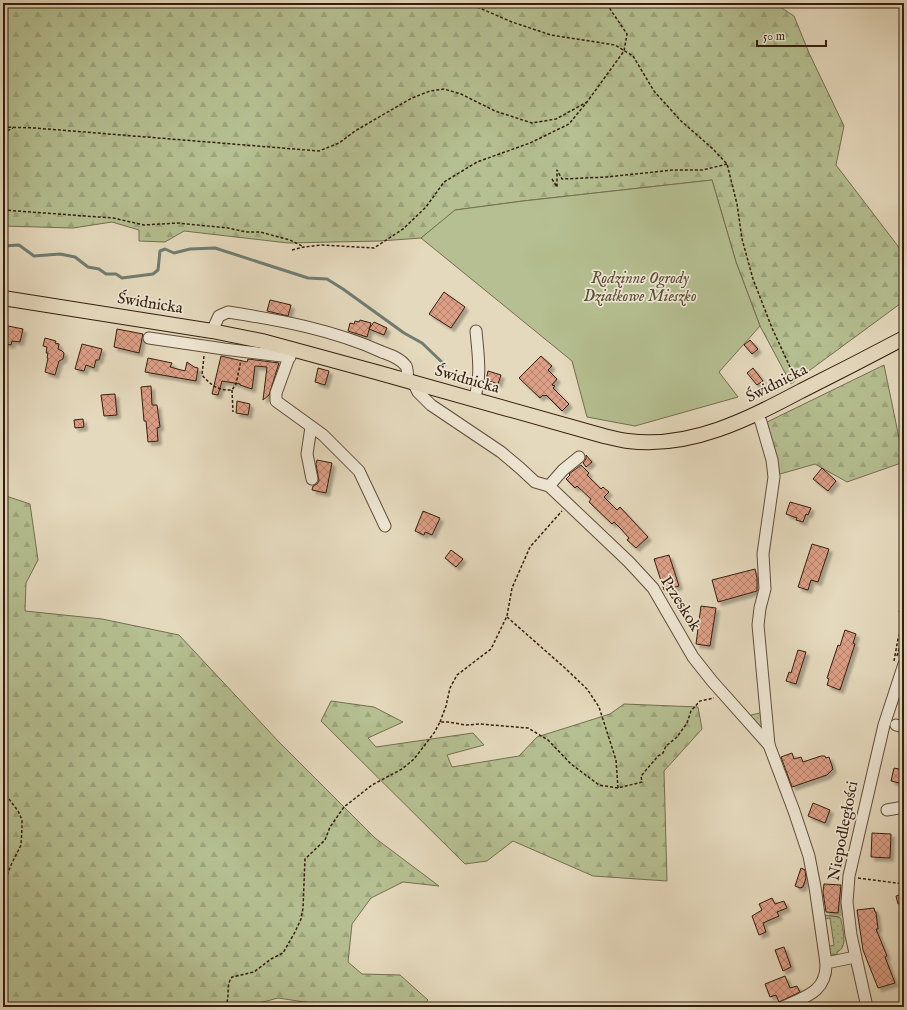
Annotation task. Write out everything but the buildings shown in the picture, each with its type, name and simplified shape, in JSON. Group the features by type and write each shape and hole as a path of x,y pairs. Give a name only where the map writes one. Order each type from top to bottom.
{"main road":[{"name":"Świdnicka","path":"3,298 212,331 262,341 291,353 410,382 604,436 629,441 667,441 686,438 730,426 757,414 904,338"}],"street":[{"path":"212,331 219,316 228,312 326,332 364,344 398,358 406,366 410,382 431,405 501,452 535,482 551,487 563,470 579,457"},
{"path":"474,399 477,392 479,364 476,331"},
{"path":"149,338 243,351 291,353 276,393 276,400 323,435 359,471 385,526"},
{"name":"Przeskok","path":"757,414 761,422 772,460 774,477 762,554 765,589 760,608 758,625 769,745 809,856 826,963"},
{"path":"311,427 307,454 312,479"},
{"name":"Przeskok","path":"551,487 629,562 653,588 693,657 769,745"},
{"name":"Niepodległości","path":"867,1007 855,957 848,916 849,876 884,725 904,664"},
{"path":"887,810 904,807"},
{"path":"783,1007 809,996 819,988 826,972 826,963 855,957"}],"path":[{"path":"468,3 512,22 551,35 615,45 633,56 654,91 680,120 713,149 727,164 737,204 742,238 753,279 801,391"},
{"path":"292,250 322,245 374,248 403,229 426,207 444,182 477,162 530,143 569,124 624,51 627,34 606,3"},
{"path":"3,127 319,151 339,143 355,131 412,98 430,91 444,89 461,94 495,111 532,123 556,119 587,102"},
{"path":"3,133 15,127"},
{"path":"552,179 558,187 557,170 562,179 607,177 673,170 703,170 727,164"},
{"path":"3,210 113,218 144,225 178,223 246,232 260,232 290,240 304,247"},
{"path":"206,346 202,375 210,383 222,391 232,390"},
{"path":"233,412 232,390 236,384 243,351"},
{"path":"225,1007 229,996 229,981 232,977 254,972 271,959 283,953 301,919 303,908 305,859 325,840 330,827 344,807 372,785 402,769 414,758 434,733 446,706 450,688 457,675 491,649 507,616 512,588 530,547 569,504"},
{"path":"899,612 904,605"},
{"path":"507,616 587,689 599,707 616,760 618,788"},
{"path":"900,644 904,634"},
{"path":"440,722 466,725 480,724 528,728 548,740 571,764 599,785 618,788 642,782 641,776 658,756 663,753 666,746 677,737 687,723 691,711 700,701 716,697 720,690"},
{"path":"3,791 18,811 22,820 22,828 21,845 3,886"},
{"path":"856,878 904,884"}],"green space":[{"path":"3,3 774,3 794,16 809,53 844,126 836,165 904,254 904,301 791,384 760,326 736,262 712,180 456,210 421,238 380,241 288,243 184,231 165,242 139,241 139,230 112,222 73,228 3,226"},
{"name":"Rodzinne Ogrody Działkowe Mieszko","path":"712,180 736,262 760,326 719,372 738,397 635,426 587,417 572,361 421,238 455,210"},
{"path":"884,365 904,462 847,482 815,464 780,474 765,423"},
{"path":"3,495 30,504 38,560 26,583 25,611 102,619 179,635 279,742 375,838 439,886 403,882 371,898 352,924 348,962 362,974 400,975 428,1000 422,1007 338,1007 278,998 244,1007 3,1007"},
{"path":"331,701 374,707 403,722 368,738 376,747 473,733 484,745 447,755 452,767 519,756 537,737 610,714 624,704 698,707 702,729 664,771 667,881 593,876 513,841 487,861 465,864 321,721"},
{"path":"762,714 765,732 750,717 751,715"},
{"path":"824,915 839,917 841,919 844,942 841,950 837,952 837,955 831,954 827,949 827,947 834,945 830,918 824,919"}],"waterway":[{"path":"3,246 19,245 34,256 60,254 75,257 88,267 99,269 106,274 116,274 122,278 153,274 158,270 160,251 165,249 174,253 190,249 215,248 308,278 327,279 404,333 422,343 445,365"}]}
